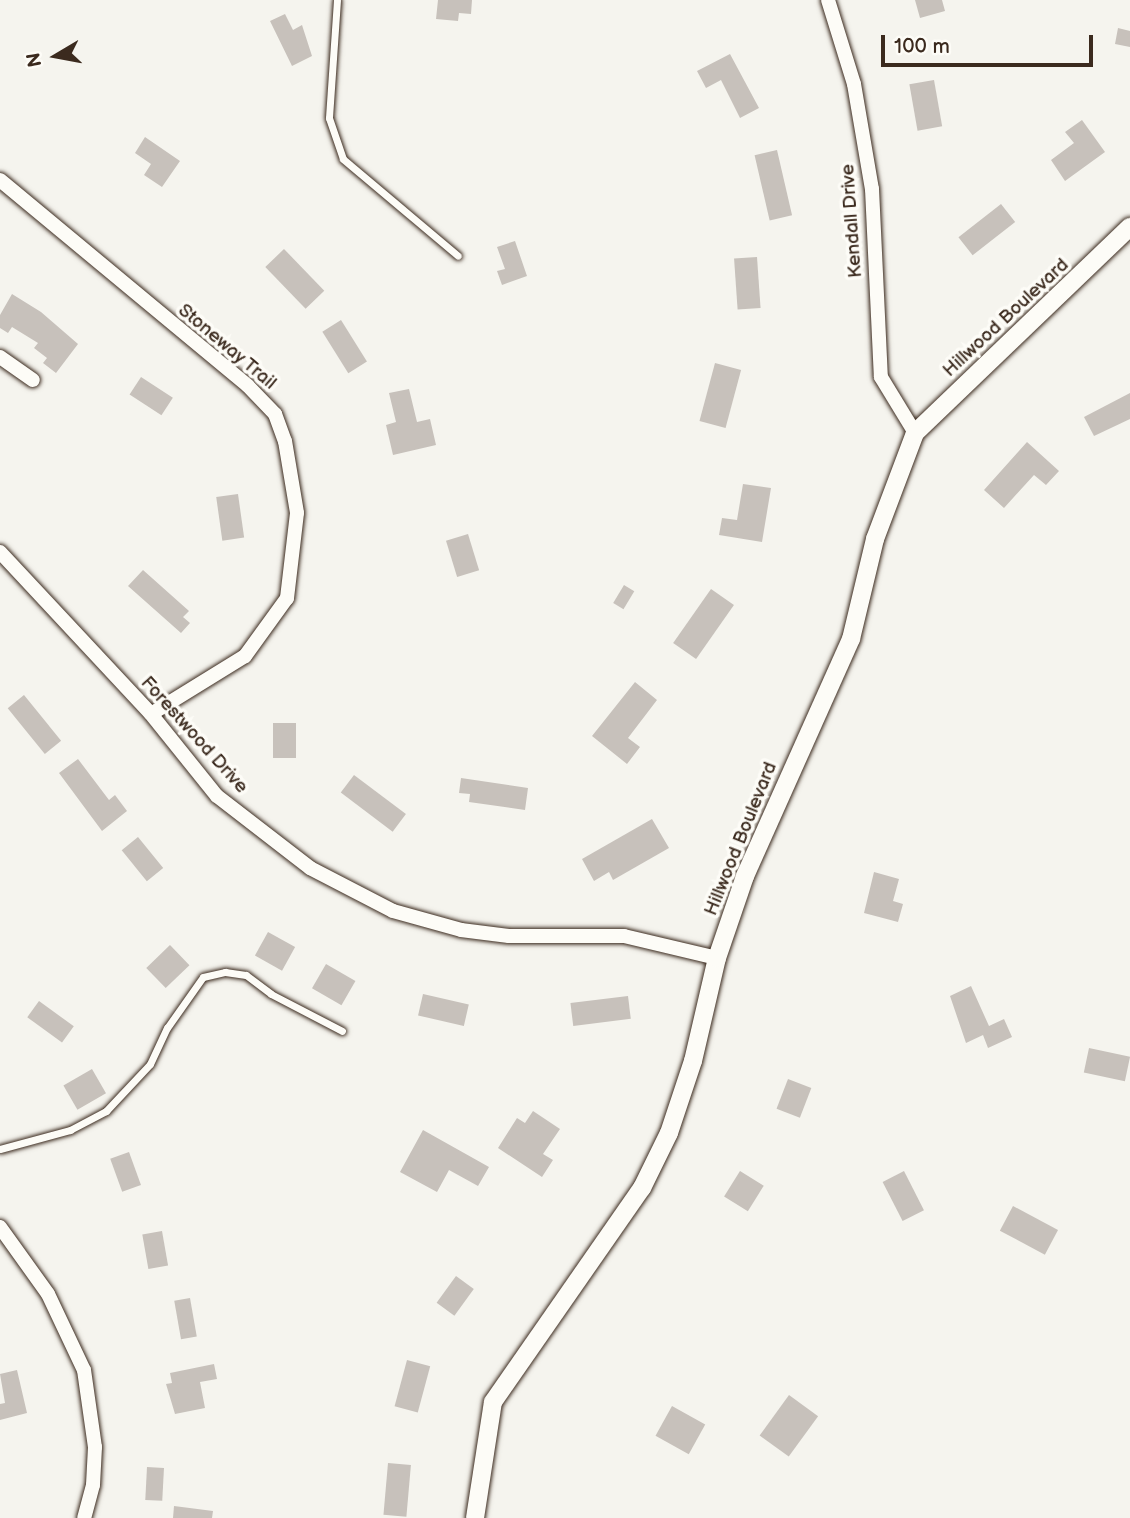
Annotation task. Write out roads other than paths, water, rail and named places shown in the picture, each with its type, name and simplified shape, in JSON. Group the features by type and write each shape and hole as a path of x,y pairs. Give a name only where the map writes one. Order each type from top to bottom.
{"street":[{"name":"Kendall Drive","path":"828,0 854,84 872,189 881,377 915,433"},
{"name":"Stoneway Trail","path":"0,180 248,386 275,414 285,441 297,513 286,598 245,656 151,714"},
{"name":"Hillwood Boulevard","path":"475,1518 493,1402 651,1172 693,1061 717,958 769,815 850,639 876,539 915,433 1130,227"},
{"path":"0,357 33,380"},
{"name":"Forestwood Drive","path":"0,552 151,714 217,796 310,868 393,911 461,930 509,936 625,936 717,958"},
{"path":"0,1227 48,1294 84,1370 95,1447 93,1485 84,1518"}],"lane":[{"path":"337,0 329,118 343,159 458,256"},
{"path":"0,1149 70,1130 106,1111 150,1064 167,1028 203,977 225,972 246,975 271,995 342,1031"}]}
